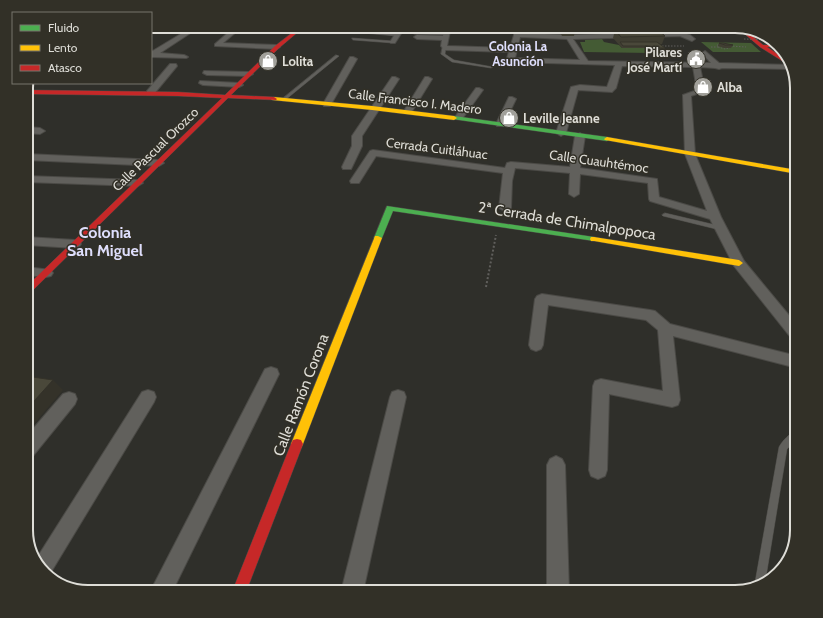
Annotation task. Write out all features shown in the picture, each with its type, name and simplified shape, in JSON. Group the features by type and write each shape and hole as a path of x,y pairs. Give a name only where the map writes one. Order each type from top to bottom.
{"street":[{"path":"152,53 186,33"},
{"path":"231,33 218,44 277,47"},
{"name":"Calle Pascual Orozco","path":"33,285 229,96 249,74 277,47 295,33"},
{"path":"417,37 440,33"},
{"path":"446,33 447,47 512,50"},
{"path":"676,33 688,36 692,40"},
{"path":"393,42 398,34"},
{"path":"679,34 618,36 595,34 569,37 517,35 511,58 518,60 719,67 785,67"},
{"path":"748,35 782,60"},
{"path":"569,37 584,62"},
{"path":"258,40 285,41"},
{"path":"762,46 770,46"},
{"path":"152,54 184,57"},
{"path":"705,54 719,67"},
{"path":"327,104 353,58"},
{"path":"561,133 574,89 580,87 609,90 612,88 619,63"},
{"path":"150,93 173,66"},
{"path":"696,66 701,91 687,95 690,154 715,217 739,263 790,326"},
{"path":"207,73 249,74"},
{"path":"408,111 428,79"},
{"path":"347,167 357,146 357,136 395,80"},
{"path":"203,83 239,85"},
{"path":"459,117 479,90"},
{"name":"Calle Francisco I. Madero","path":"33,92 100,94 150,93 229,96 408,111 459,117 790,171"},
{"path":"500,124 512,99"},
{"path":"33,130 40,130"},
{"path":"574,194 575,170 580,136"},
{"name":"Cerrada Cuitláhuac","path":"355,181 373,153 509,168"},
{"path":"33,157 159,163"},
{"path":"505,208 507,197 506,178 509,168"},
{"name":"Calle Cuauhtémoc","path":"509,168 575,170 653,181 654,199 715,217"},
{"path":"33,178 138,183"},
{"name":"2ª Cerrada de Chimalpopoca","path":"390,208 498,223 739,263"},
{"name":"Calle Ramón Corona","path":"241,585 390,208"},
{"path":"33,241 76,244"},
{"path":"33,272 46,273"},
{"path":"536,344 542,299 650,315 665,328 790,360"},
{"path":"598,470 601,386 672,400 665,328"},
{"path":"165,585 271,374"},
{"path":"354,585 398,396"},
{"path":"45,564 148,397"},
{"path":"33,443 69,399"},
{"path":"556,465 558,585"}],"lane":[{"path":"382,33 422,33"},
{"path":"353,39 393,42"},
{"path":"447,47 443,54 453,61 491,67"},
{"path":"282,100 337,56"},
{"path":"665,215 720,228"},
{"path":"760,578 783,447 790,440"}],"path":[{"path":"744,39 766,43"},
{"path":"718,47 725,49 732,47"},
{"path":"486,287 498,223"}],"green space":[{"path":"602,39 604,42 619,45 622,48 646,48 651,53 584,52 580,42 585,42 585,40"},
{"path":"701,42 751,43 761,52 713,52"}],"building":[{"path":"618,33 662,33 665,36 621,37"},
{"path":"620,42 657,42 665,48 623,46"},
{"path":"719,43 723,43 733,45 725,45"},
{"path":"33,377 53,380 33,402"}],"traffic: fast":[{"path":"454,118 607,139"},
{"path":"378,238 390,208 594,239"}],"traffic: slow":[{"path":"274,99 372,108 454,118"},
{"path":"607,139 790,171"},
{"path":"297,444 378,238"},
{"path":"594,239 739,263"}],"traffic: jam":[{"path":"33,285 277,47 294,33"},
{"path":"748,35 782,59"},
{"path":"762,46 770,46"},
{"path":"33,92 178,94 274,99"},
{"path":"242,585 297,444"}],"place":[{"name":"Pilares José Martí","path":"696,59"},
{"name":"Lolita","path":"268,61"},
{"name":"Alba","path":"703,87"},
{"name":"Leville Jeanne","path":"509,118"}],"district":[{"name":"Colonia La Asunción","path":"518,54"},
{"name":"Colonia San Miguel","path":"105,241"}]}
